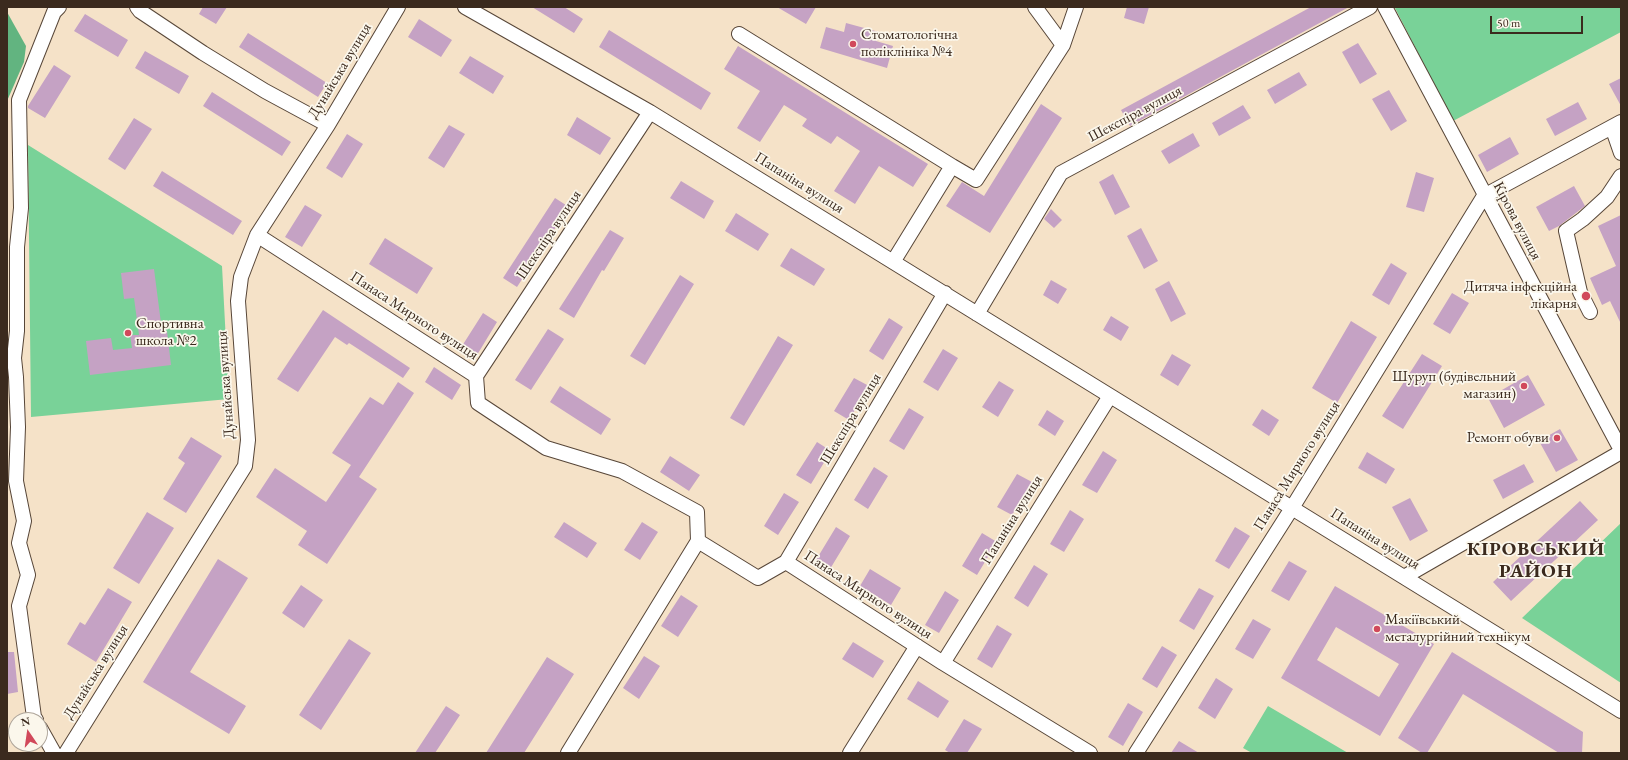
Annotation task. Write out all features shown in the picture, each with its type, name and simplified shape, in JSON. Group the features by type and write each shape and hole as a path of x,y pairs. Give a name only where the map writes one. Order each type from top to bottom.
{"street":[{"path":"33,712 19,606 28,575 19,543 24,521 16,481 18,427 14,358 17,331 17,247 22,208 19,100 54,12 59,7"},
{"path":"137,7 140,11 203,53 266,91 328,125"},
{"name":"Дунайська вулиця","path":"66,753 245,466 248,440 238,301 241,277 256,235 328,125 398,7"},
{"name":"Папаніна вулиця","path":"465,7 650,112 1621,711"},
{"path":"1035,7 1063,45"},
{"path":"739,34 976,180 1063,45 1076,7"},
{"name":"Шекспіра вулиця","path":"977,314 1061,172 1370,7"},
{"name":"Кірова вулиця","path":"1385,7 1484,196 1621,451"},
{"name":"Шекспіра вулиця","path":"476,376 650,112"},
{"path":"1484,196 1616,124 1621,152"},
{"path":"893,262 952,166"},
{"path":"1590,312 1580,292 1566,231 1583,219 1607,198 1621,176"},
{"name":"Панаса Мирного вулиця","path":"1136,753 1292,508 1484,196"},
{"name":"Панаса Мирного вулиця","path":"256,235 476,376 478,403 546,448 622,472 697,512 698,541 758,578 786,562 943,663 1090,753"},
{"name":"Шекспіра вулиця","path":"786,562 945,293"},
{"name":"Папаніна вулиця","path":"943,663 1110,396"},
{"path":"1404,577 1621,451"},
{"path":"568,753 698,541"},
{"path":"850,753 917,646"},
{"path":"48,742 54,753"}],"green space":[{"path":"1621,7 1621,32 1453,121 1395,8"},
{"path":"7,12 26,46 24,62 7,101"},
{"name":"Спортивна школа №2","path":"28,145 222,266 229,399 31,417"},
{"path":"1621,523 1621,683 1522,618"},
{"path":"1268,706 1348,753 1252,753 1243,748"}],"building":[{"path":"203,7 227,7 216,24 199,14"},
{"path":"532,7 564,7 583,19 574,33"},
{"path":"777,7 816,7 806,24"},
{"path":"1127,7 1149,7 1144,24 1124,18"},
{"path":"1311,7 1349,7 1130,126 1121,110"},
{"path":"85,14 128,40 118,57 74,31"},
{"path":"419,19 452,40 441,57 408,37"},
{"name":"Стоматологічна поліклініка №4","path":"846,23 879,32 876,41 893,46 887,68 820,48 826,27 844,32"},
{"path":"609,30 711,93 701,110 599,47"},
{"path":"248,33 327,83 318,97 239,47"},
{"path":"1358,43 1377,74 1360,84 1342,52"},
{"path":"738,46 928,164 913,187 879,166 855,204 834,191 860,151 837,136 831,144 802,126 807,119 784,105 760,142 737,128 760,91 724,69"},
{"path":"145,51 189,76 179,94 135,68"},
{"path":"470,56 504,76 493,94 459,73"},
{"path":"54,65 71,76 45,118 28,108 28,106"},
{"path":"1299,72 1307,85 1275,104 1267,90"},
{"path":"1621,78 1621,106 1609,84"},
{"path":"1389,90 1407,121 1391,131 1372,99"},
{"path":"212,92 291,142 282,156 203,106"},
{"path":"1578,102 1587,119 1555,136 1546,119"},
{"path":"1041,104 1062,118 990,233 946,206 962,182 984,196"},
{"path":"1243,105 1251,118 1219,136 1212,123"},
{"path":"577,117 611,138 600,155 567,135"},
{"path":"134,118 152,129 125,170 108,159"},
{"path":"449,125 465,134 444,168 428,158"},
{"path":"1193,133 1200,146 1169,164 1161,151"},
{"path":"347,134 363,144 342,178 326,168"},
{"path":"1510,137 1519,154 1487,172 1478,155"},
{"path":"162,171 242,221 233,235 153,186"},
{"path":"1416,172 1434,178 1424,212 1406,207"},
{"path":"1113,174 1130,207 1115,215 1099,182"},
{"path":"681,181 714,201 704,219 670,198"},
{"path":"1574,186 1585,206 1559,226 1549,231 1536,207"},
{"path":"555,198 569,207 517,287 503,278"},
{"path":"305,205 322,215 302,247 285,237"},
{"path":"1051,209 1062,220 1054,228 1044,219"},
{"path":"736,213 769,234 758,251 725,231"},
{"path":"1621,215 1621,324 1610,301 1602,305 1590,278 1616,266 1598,226"},
{"path":"1141,228 1158,261 1144,269 1127,236"},
{"path":"610,230 624,238 604,271 602,270 574,318 559,309"},
{"path":"385,238 433,268 417,294 369,264"},
{"path":"791,248 825,269 814,286 780,266"},
{"path":"1391,263 1407,273 1389,305 1372,295"},
{"path":"154,269 162,331 167,331 171,365 90,375 86,341 111,338 113,350 132,348 130,335 139,335 134,298 124,299 121,273"},
{"path":"680,275 694,284 645,365 630,356"},
{"path":"1051,280 1067,289 1058,304 1043,295"},
{"path":"1169,281 1186,314 1171,322 1155,289"},
{"path":"1452,293 1469,303 1450,334 1433,324"},
{"path":"323,310 410,368 403,378 349,343 347,345 335,337 298,392 277,379"},
{"path":"483,313 497,322 477,355 462,346"},
{"path":"1111,316 1129,327 1121,341 1103,330"},
{"path":"889,318 903,327 883,360 869,351"},
{"path":"1351,321 1377,337 1337,403 1312,388"},
{"path":"548,329 564,339 531,390 515,380"},
{"path":"778,336 793,345 744,426 730,418"},
{"path":"943,349 958,358 938,391 923,382"},
{"path":"1172,354 1191,365 1178,386 1160,375"},
{"path":"1422,354 1442,366 1403,429 1382,416"},
{"path":"434,367 461,385 452,400 425,382"},
{"path":"1528,375 1545,405 1504,428 1488,398"},
{"path":"854,378 869,386 849,420 834,411"},
{"path":"999,381 1014,390 998,417 982,407"},
{"path":"398,382 414,393 359,477 377,489 327,564 298,545 307,531 256,497 275,468 326,502 351,465 332,453 370,397 383,405"},
{"path":"560,386 611,419 601,435 550,402"},
{"path":"909,408 924,417 904,450 889,441"},
{"path":"1262,409 1279,420 1269,436 1252,425"},
{"path":"1047,410 1064,421 1055,436 1038,425"},
{"path":"1560,429 1578,460 1556,472 1539,441"},
{"path":"191,437 222,456 186,513 163,499 185,463 178,458"},
{"path":"817,442 831,451 811,484 796,475"},
{"path":"1103,451 1117,460 1097,493 1082,485"},
{"path":"1367,452 1395,469 1386,484 1358,468"},
{"path":"670,456 700,475 689,491 660,472"},
{"path":"1524,464 1534,482 1503,499 1493,480"},
{"path":"874,467 888,476 868,509 854,500"},
{"path":"1017,474 1032,482 1012,515 997,507"},
{"path":"784,493 799,502 778,535 764,526"},
{"path":"1410,498 1428,531 1410,541 1392,507"},
{"path":"1580,501 1598,520 1511,601 1493,582"},
{"path":"1070,510 1084,519 1064,552 1050,544"},
{"path":"147,512 174,528 139,584 113,568"},
{"path":"564,522 597,543 587,558 554,537"},
{"path":"642,522 658,532 640,560 624,550"},
{"path":"836,527 850,536 830,569 816,560"},
{"path":"1235,527 1250,536 1229,569 1215,561"},
{"path":"982,533 997,542 977,575 962,566"},
{"path":"218,559 248,578 190,672 246,706 229,734 143,682"},
{"path":"1289,561 1307,571 1289,601 1271,591"},
{"path":"1034,565 1048,574 1028,607 1014,598"},
{"path":"870,569 901,588 891,605 860,586"},
{"path":"301,585 323,600 304,628 282,613"},
{"path":"1335,586 1434,644 1380,736 1281,678","holes":["1336,627 1399,664 1379,697 1317,660"]},
{"path":"108,588 132,602 96,662 67,644 80,622 85,625"},
{"path":"1199,588 1214,596 1194,630 1179,621"},
{"path":"945,591 959,600 939,633 925,625"},
{"path":"681,595 698,606 678,637 661,626"},
{"path":"1253,619 1271,629 1253,659 1235,649"},
{"path":"997,625 1012,634 992,668 977,659"},
{"path":"349,639 371,653 321,730 299,715"},
{"path":"853,642 884,661 873,678 842,659"},
{"path":"1162,646 1177,655 1157,688 1142,679"},
{"path":"7,652 14,652 18,692 7,694"},
{"path":"1452,652 1583,732 1582,753 1559,753 1463,694 1427,753 1422,753 1398,738"},
{"path":"644,656 660,666 639,699 623,688"},
{"path":"547,657 574,674 524,753 486,753"},
{"path":"1216,678 1233,689 1215,719 1198,708"},
{"path":"918,681 949,701 938,718 907,699"},
{"path":"1128,703 1143,712 1123,746 1108,737"},
{"path":"446,706 460,715 435,753 415,753"},
{"path":"964,719 982,729 967,753 950,753 945,750"},
{"path":"1179,741 1199,753 1171,753"}],"place":[{"name":"Стоматологічна поліклініка №4","path":"853,44"},
{"name":"Дитяча інфекційна лікарня","path":"1586,296"},
{"name":"Спортивна школа №2","path":"128,333"},
{"name":"Шуруп (будівельний магазин)","path":"1524,386"},
{"name":"Ремонт обуви","path":"1557,438"},
{"name":"Макіївський металургійний технікум","path":"1377,629"}],"district":[{"name":"КІРОВСЬКИЙ РАЙОН","path":"1536,561"}]}
